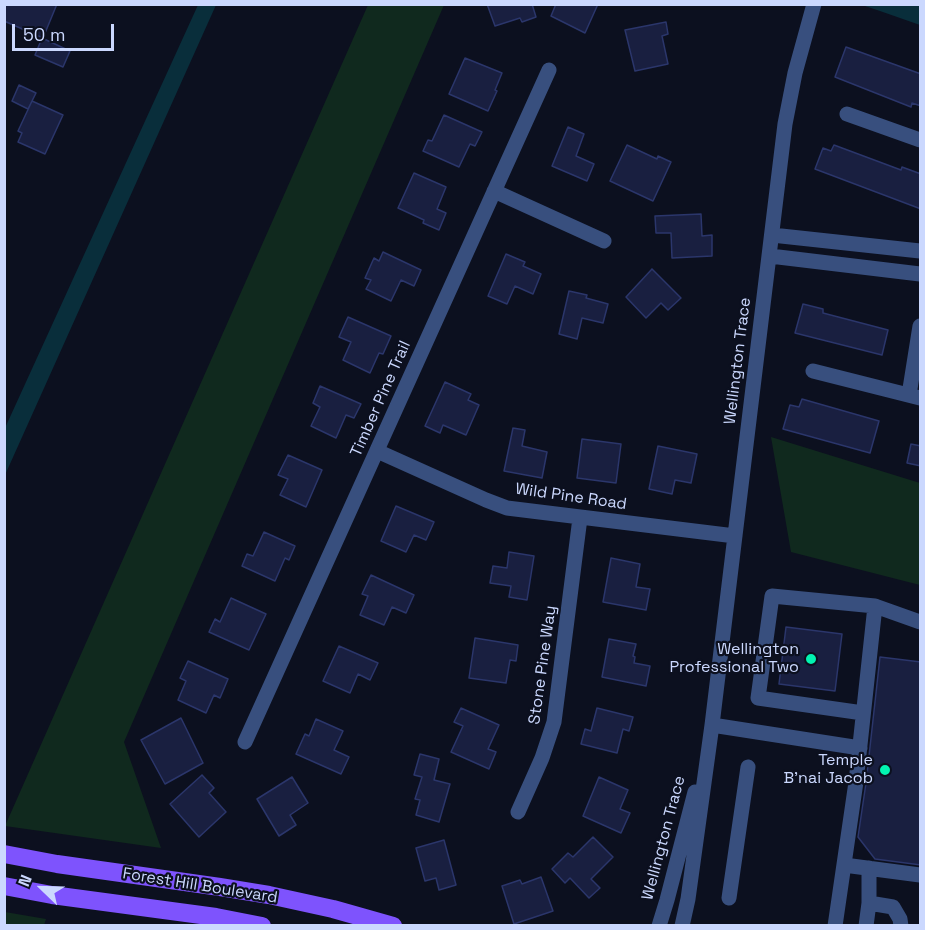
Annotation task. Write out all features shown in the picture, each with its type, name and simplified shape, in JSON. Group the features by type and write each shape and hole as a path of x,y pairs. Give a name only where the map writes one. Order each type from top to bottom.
{"main road":[{"name":"Forest Hill Boulevard","path":"4,854 269,895 333,909 393,926"},
{"name":"Forest Hill Boulevard","path":"4,886 52,895 216,917 261,926"},
{"path":"333,909 349,926"}],"street":[{"name":"Wellington Trace","path":"682,926 688,899 712,725 785,124 795,73 814,4"},
{"name":"Timber Pine Trail","path":"245,742 549,70"},
{"path":"847,114 921,140"},
{"path":"494,191 604,241"},
{"path":"772,235 921,251"},
{"path":"770,256 921,274"},
{"path":"813,371 915,396 921,326"},
{"name":"Wild Pine Road","path":"377,451 496,504 518,510 735,536"},
{"name":"Stone Pine Way","path":"518,812 543,758 554,722 580,518"},
{"path":"863,713 758,698 772,596 875,606 921,622"},
{"path":"835,926 860,748 875,606"},
{"name":"Wellington Trace","path":"659,926 712,725"},
{"path":"712,725 860,748"},
{"path":"729,898 748,767"},
{"path":"844,865 921,874"},
{"path":"866,926 869,903 869,868"},
{"path":"869,903 893,907 903,923"}],"green space":[{"path":"368,5 444,5 124,742 161,848 5,826"},
{"path":"771,437 920,483 920,585 791,552"},
{"path":"5,912 46,919 44,925 5,925"}],"water":[{"path":"198,5 216,5 5,475 5,428"},
{"path":"862,5 920,5 920,25 880,11"}],"building":[{"path":"4,4 57,4 43,38 4,21"},
{"path":"487,4 532,4 536,17 522,22 520,18 495,26"},
{"path":"556,4 598,4 585,33 551,16"},
{"path":"666,22 668,34 662,36 668,64 635,71 625,30"},
{"path":"42,38 70,51 63,67 35,55"},
{"path":"846,47 921,74 921,106 912,103 911,107 835,77"},
{"path":"465,58 502,73 488,111 449,94"},
{"path":"19,85 36,93 28,109 12,101"},
{"path":"32,101 63,115 45,154 18,142 22,133 18,131"},
{"path":"444,115 482,132 475,146 470,144 459,167 423,151 428,140 432,141"},
{"path":"568,127 584,134 576,156 594,164 587,181 552,166"},
{"path":"627,145 657,159 658,156 671,162 653,201 610,181"},
{"path":"834,145 901,170 902,167 921,174 921,209 815,169 823,148 831,151"},
{"path":"414,173 446,187 437,209 446,213 439,230 398,208"},
{"path":"701,214 702,236 712,235 712,256 672,258 671,233 656,233 655,216"},
{"path":"383,252 421,270 414,286 401,280 391,301 366,289 371,280 365,278 374,258 379,261"},
{"path":"506,254 525,262 523,266 541,274 533,294 515,286 507,304 488,296"},
{"path":"652,269 681,298 668,310 661,303 646,318 626,297"},
{"path":"569,291 587,295 586,298 608,304 603,323 582,318 577,339 559,334"},
{"path":"803,304 823,309 823,313 888,330 882,355 795,333"},
{"path":"348,317 391,336 383,354 379,353 370,373 343,360 351,342 339,337"},
{"path":"445,382 471,394 468,400 479,405 466,435 443,425 440,433 425,426"},
{"path":"320,386 361,404 354,418 346,415 336,438 311,426 320,407 313,403"},
{"path":"802,399 879,421 870,453 783,429 790,405 799,407"},
{"path":"513,428 525,430 522,446 547,452 542,478 504,471"},
{"path":"582,439 621,444 616,483 577,478"},
{"path":"911,444 921,446 921,466 907,463"},
{"path":"658,446 697,454 691,483 675,480 672,494 649,489"},
{"path":"288,455 322,470 306,507 280,495 288,479 278,475"},
{"path":"396,506 434,522 426,540 414,535 406,552 381,541"},
{"path":"264,532 295,546 289,560 285,558 275,581 242,566 247,554 253,556"},
{"path":"509,552 534,556 527,600 509,597 511,586 490,583 493,566 507,568"},
{"path":"611,558 640,564 636,587 650,589 646,610 603,602"},
{"path":"371,575 414,595 406,613 392,607 384,625 360,615 368,596 362,594"},
{"path":"231,598 266,614 249,650 209,632 215,619 220,622"},
{"name":"Wellington Professional Two","path":"786,627 842,634 835,691 779,684"},
{"path":"475,638 518,645 516,661 510,660 506,683 469,678"},
{"path":"609,639 636,644 634,663 650,666 646,686 602,677"},
{"path":"339,646 378,663 370,680 358,674 350,693 323,681"},
{"path":"880,657 921,662 921,865 875,859 858,837"},
{"path":"188,661 228,679 220,698 214,695 206,713 178,700 186,681 180,678"},
{"path":"461,708 499,725 488,749 496,752 489,769 451,752 463,726 454,722"},
{"path":"597,708 633,717 629,731 623,729 617,753 581,744 585,729 591,731"},
{"path":"181,718 203,763 165,784 141,740"},
{"path":"316,719 343,731 334,750 349,757 341,774 296,754 305,734 309,736"},
{"path":"420,754 439,759 434,780 450,784 439,822 416,815 420,800 415,799 422,777 414,775"},
{"path":"202,775 214,788 209,793 226,812 199,837 170,804"},
{"path":"292,777 308,803 290,815 296,825 279,836 257,799"},
{"path":"599,777 628,790 620,809 630,813 621,833 583,816"},
{"path":"593,837 613,857 591,879 600,888 589,898 570,878 565,883 552,869 568,853 573,857"},
{"path":"444,840 456,885 439,890 436,878 425,881 416,848"},
{"path":"541,877 553,911 514,924 502,886 520,880 522,884"}],"place":[{"name":"Wellington Professional Two","path":"811,659"},
{"name":"Temple B'nai Jacob","path":"885,770"}]}
